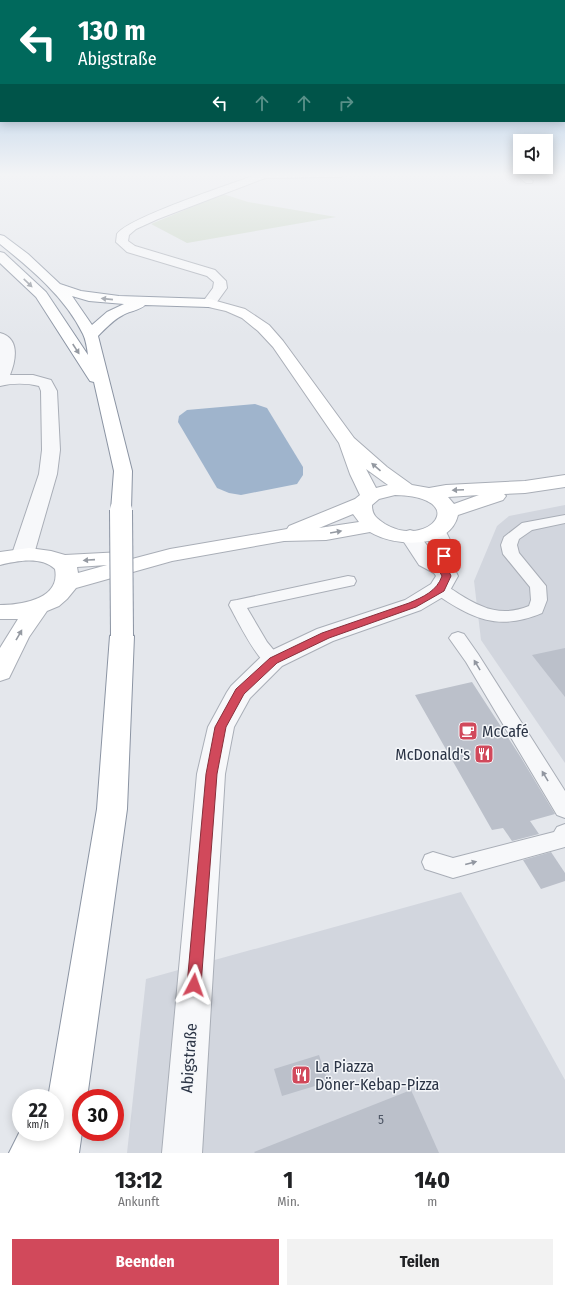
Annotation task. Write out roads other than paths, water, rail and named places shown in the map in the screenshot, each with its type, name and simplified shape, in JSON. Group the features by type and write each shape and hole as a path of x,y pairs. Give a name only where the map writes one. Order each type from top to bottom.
{"main road":[{"path":"0,238 24,257 55,286 73,306 91,335 123,471 121,510 122,636 112,809 64,1090"},
{"path":"0,256 41,295 102,386"},
{"path":"55,286 88,297 209,303 234,309 256,320 278,344 348,442 380,470 406,489"},
{"path":"91,335 111,315 130,306 160,300"},
{"path":"284,535 366,500 386,490 406,489 428,494 438,499 448,512 448,519 444,525 436,531 425,535 410,536 382,532 371,526 362,514 361,508 366,500 348,442"},
{"path":"428,494 446,491 525,487 565,480"},
{"path":"448,512 525,487"},
{"path":"67,583 170,555 284,535 326,534 371,526"},
{"path":"0,559 23,554 49,556 60,562 66,570 68,576 67,583 57,597 38,607 23,611 0,612"},
{"path":"60,562 170,555"},
{"path":"1,665 18,636 38,607"},
{"path":"29,1153 36,1141"},
{"path":"59,1153 60,1141"}],"street":[{"path":"131,228 123,234 122,242 131,249 211,273 220,281 220,288 209,303"},
{"path":"0,337 6,343 8,361 1,380 33,380 45,383 49,391 51,450 48,474 23,554"},
{"path":"436,531 444,556 442,579"},
{"path":"410,536 442,579"},
{"name":"Abigstraße","path":"182,1153 212,774 221,727 240,692 273,660 325,636 413,605 442,579"}],"lane":[{"path":"442,579 458,601 489,614 499,617 513,617 536,609 539,600 538,586 510,554 509,545 512,537 527,526 565,519"},
{"path":"273,660 260,646 237,605 348,581"},
{"path":"458,638 472,658 565,809"},
{"path":"434,862 453,868 561,839 565,833"}],"water":[{"path":"255,404 267,408 303,467 303,475 297,484 241,495 229,493 217,488 178,422 179,416 187,410"}],"place":[{"name":"McCafé","path":"468,731"},
{"name":"McDonald's","path":"484,754"},
{"name":"La Piazza Döner-Kebap-Pizza","path":"301,1075"}]}
